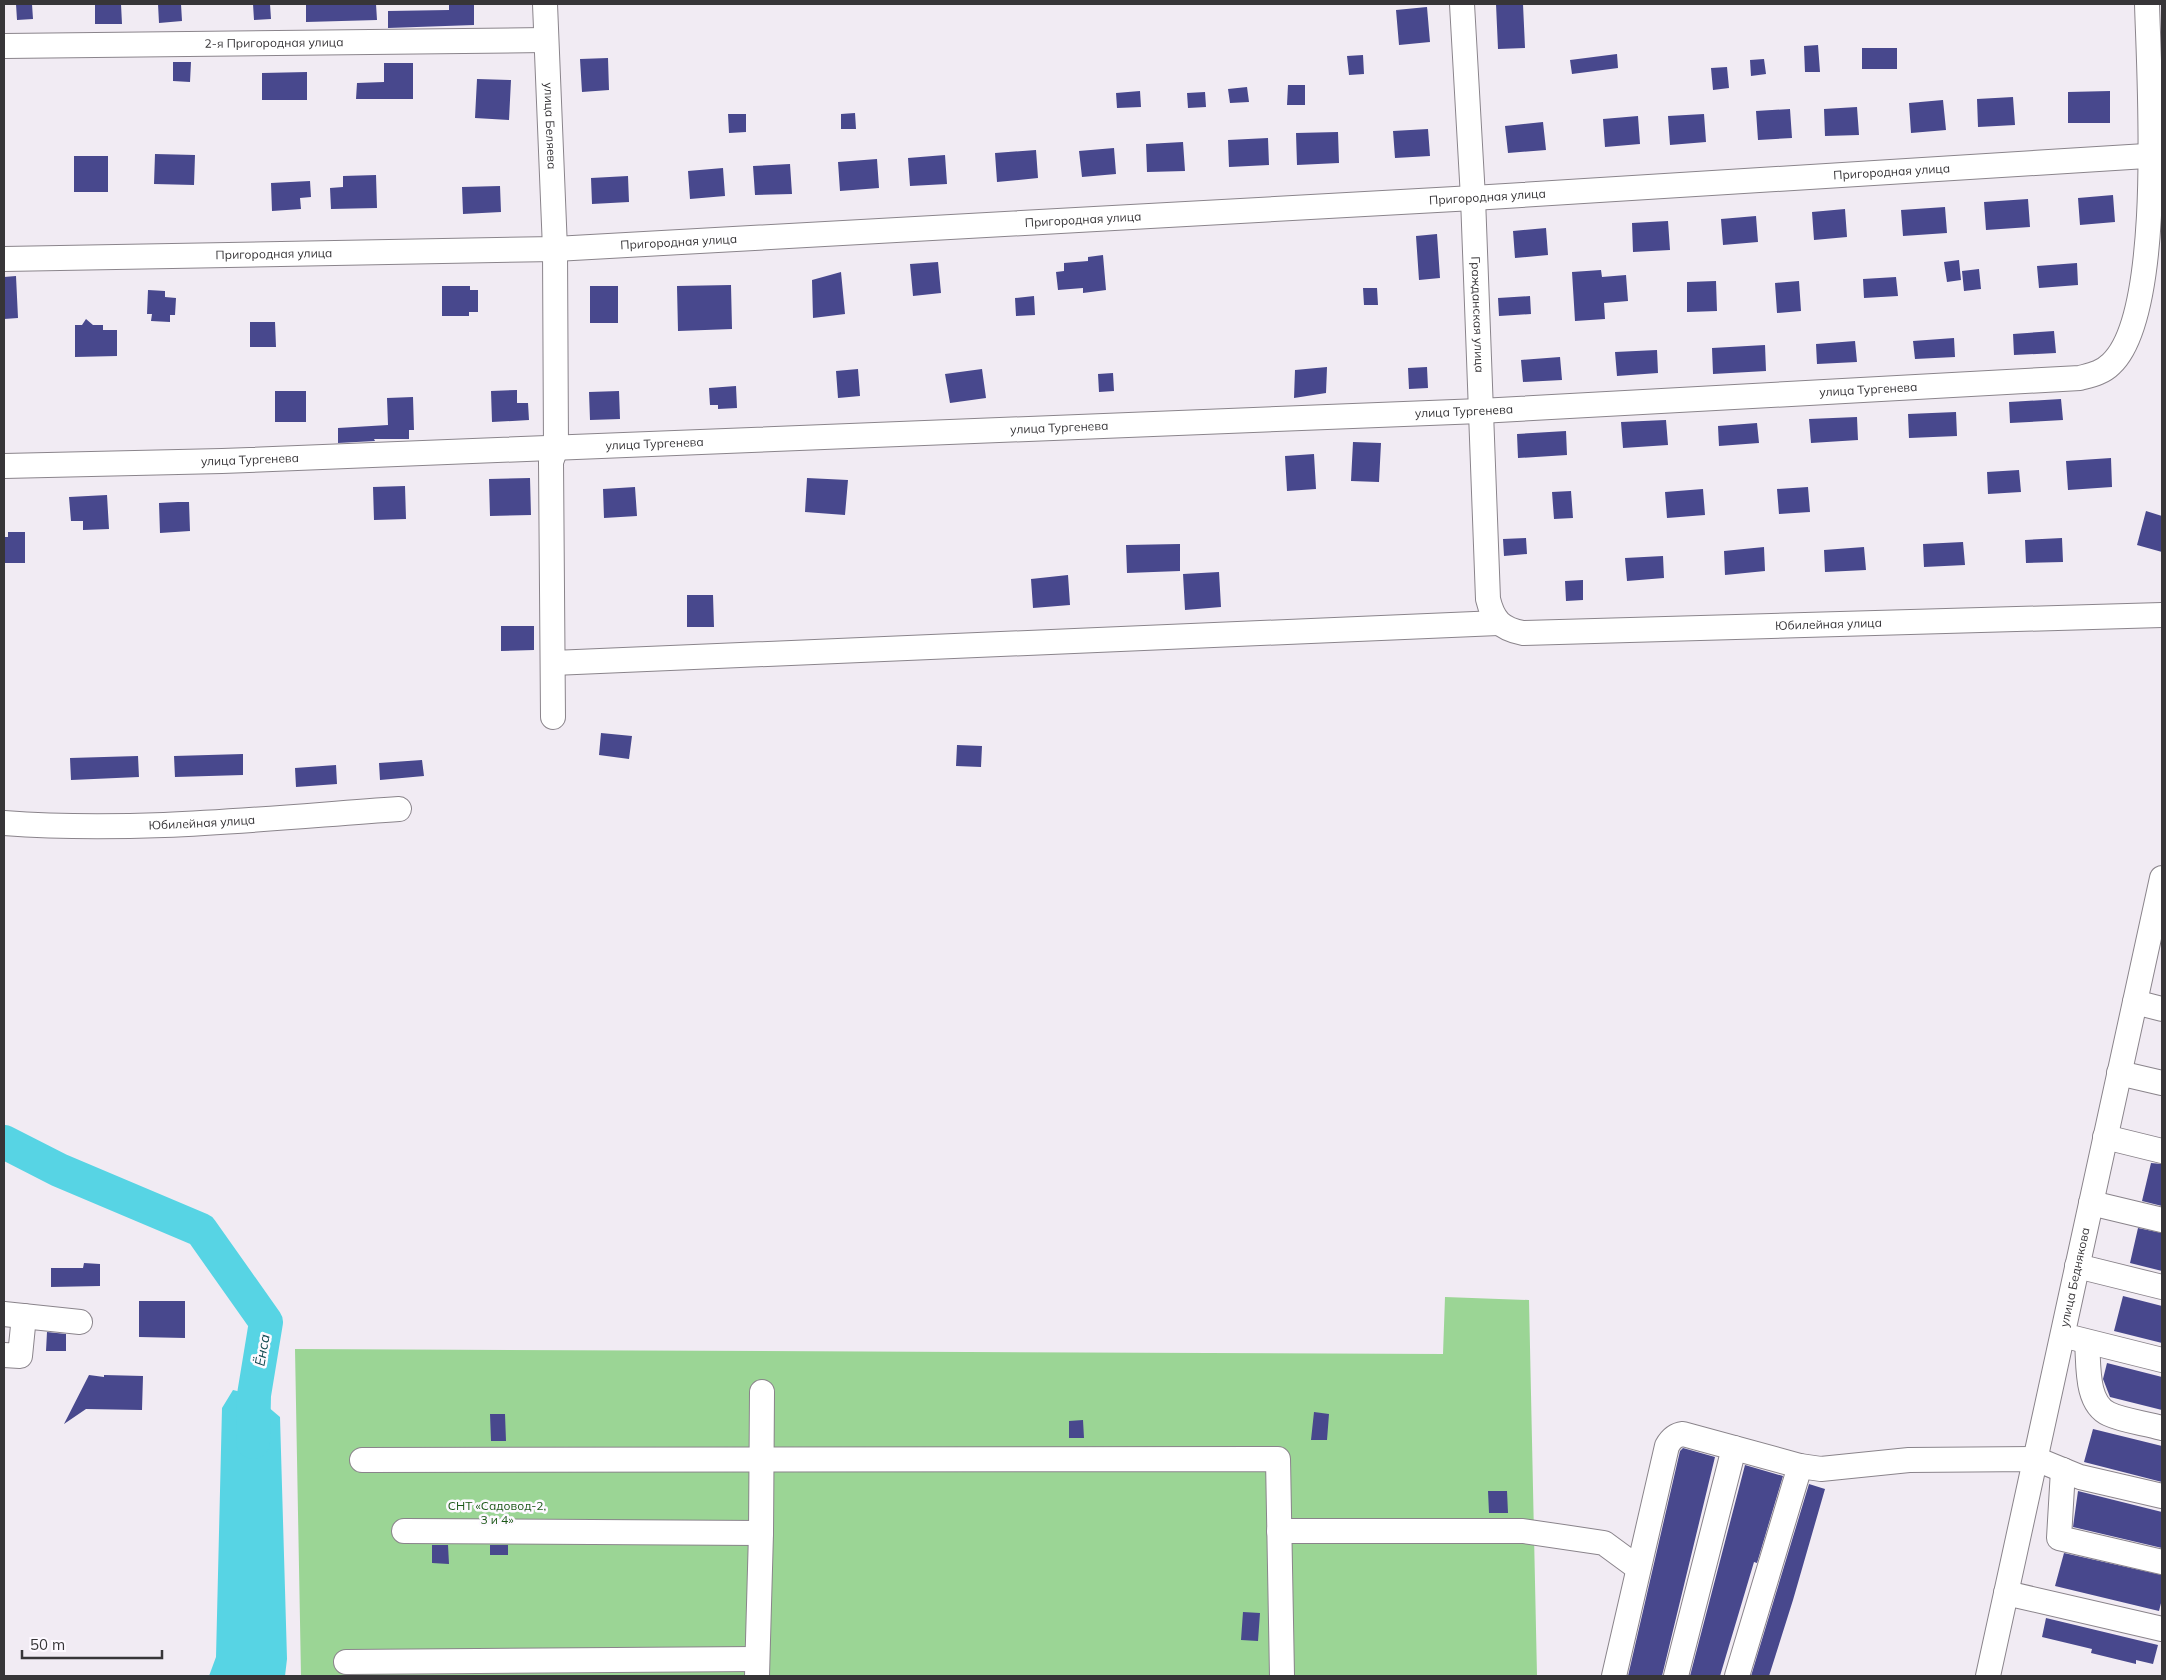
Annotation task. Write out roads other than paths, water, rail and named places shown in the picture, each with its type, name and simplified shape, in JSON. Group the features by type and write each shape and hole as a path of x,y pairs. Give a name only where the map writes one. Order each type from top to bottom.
{"street":[{"name":"улица Беляева","path":"545,4 555,249 556,448 552,462 553,717"},
{"name":"Гражданская улица","path":"1462,4 1473,198 1488,599 1491,612 1498,623"},
{"path":"2147,4 2157,156"},
{"name":"2-я Пригородная улица","path":"4,46 545,40"},
{"name":"Пригородная улица","path":"4,259 555,249 1473,198 2157,156"},
{"name":"улица Тургенева","path":"4,466 222,461 1480,411 2080,378 2099,373 2112,364 2123,348 2132,324 2146,264 2157,156"},
{"name":"Юбилейная улица","path":"1498,623 1510,631 1522,633 2162,615"},
{"path":"553,662 1498,623"},
{"name":"Юбилейная улица","path":"4,823 62,827 142,826 399,809"},
{"name":"улица Беднякова","path":"1988,1676 2118,1072 2162,878"},
{"path":"2134,1002 2162,1009"},
{"path":"2118,1072 2162,1083"},
{"path":"2105,1136 2162,1151"},
{"path":"2091,1202 2162,1220"},
{"path":"2077,1266 2162,1287"},
{"path":"4,1355 20,1356 13,1326 80,1322"},
{"path":"2062,1336 2162,1360"},
{"path":"2087,1342 2091,1387 2098,1404 2109,1414 2162,1428"},
{"path":"346,1662 757,1668 762,1533 762,1392"},
{"path":"1614,1676 1638,1568 1670,1442 1674,1437 1683,1434 1800,1466 1821,1469 1909,1460 2036,1459 2080,1477 2162,1496"},
{"path":"1676,1676 1734,1448"},
{"path":"362,1460 1278,1459 1282,1676"},
{"path":"1737,1676 1800,1466"},
{"path":"2063,1470 2059,1538 2162,1562"},
{"path":"404,1531 762,1533"},
{"path":"1279,1531 1523,1531 1604,1543 1638,1568"},
{"path":"2006,1593 2162,1629"}],"water":[{"path":"233,1390 254,1395 280,1417 287,1659 285,1676 209,1676 216,1657 222,1408"}],"waterway":[{"name":"Ёнса","path":"4,1142 59,1170 201,1230 266,1322 254,1395 253,1442"}],"park label":[{"name":"СНТ «Садовод-2, 3 и 4»","path":"497,1513"}]}
